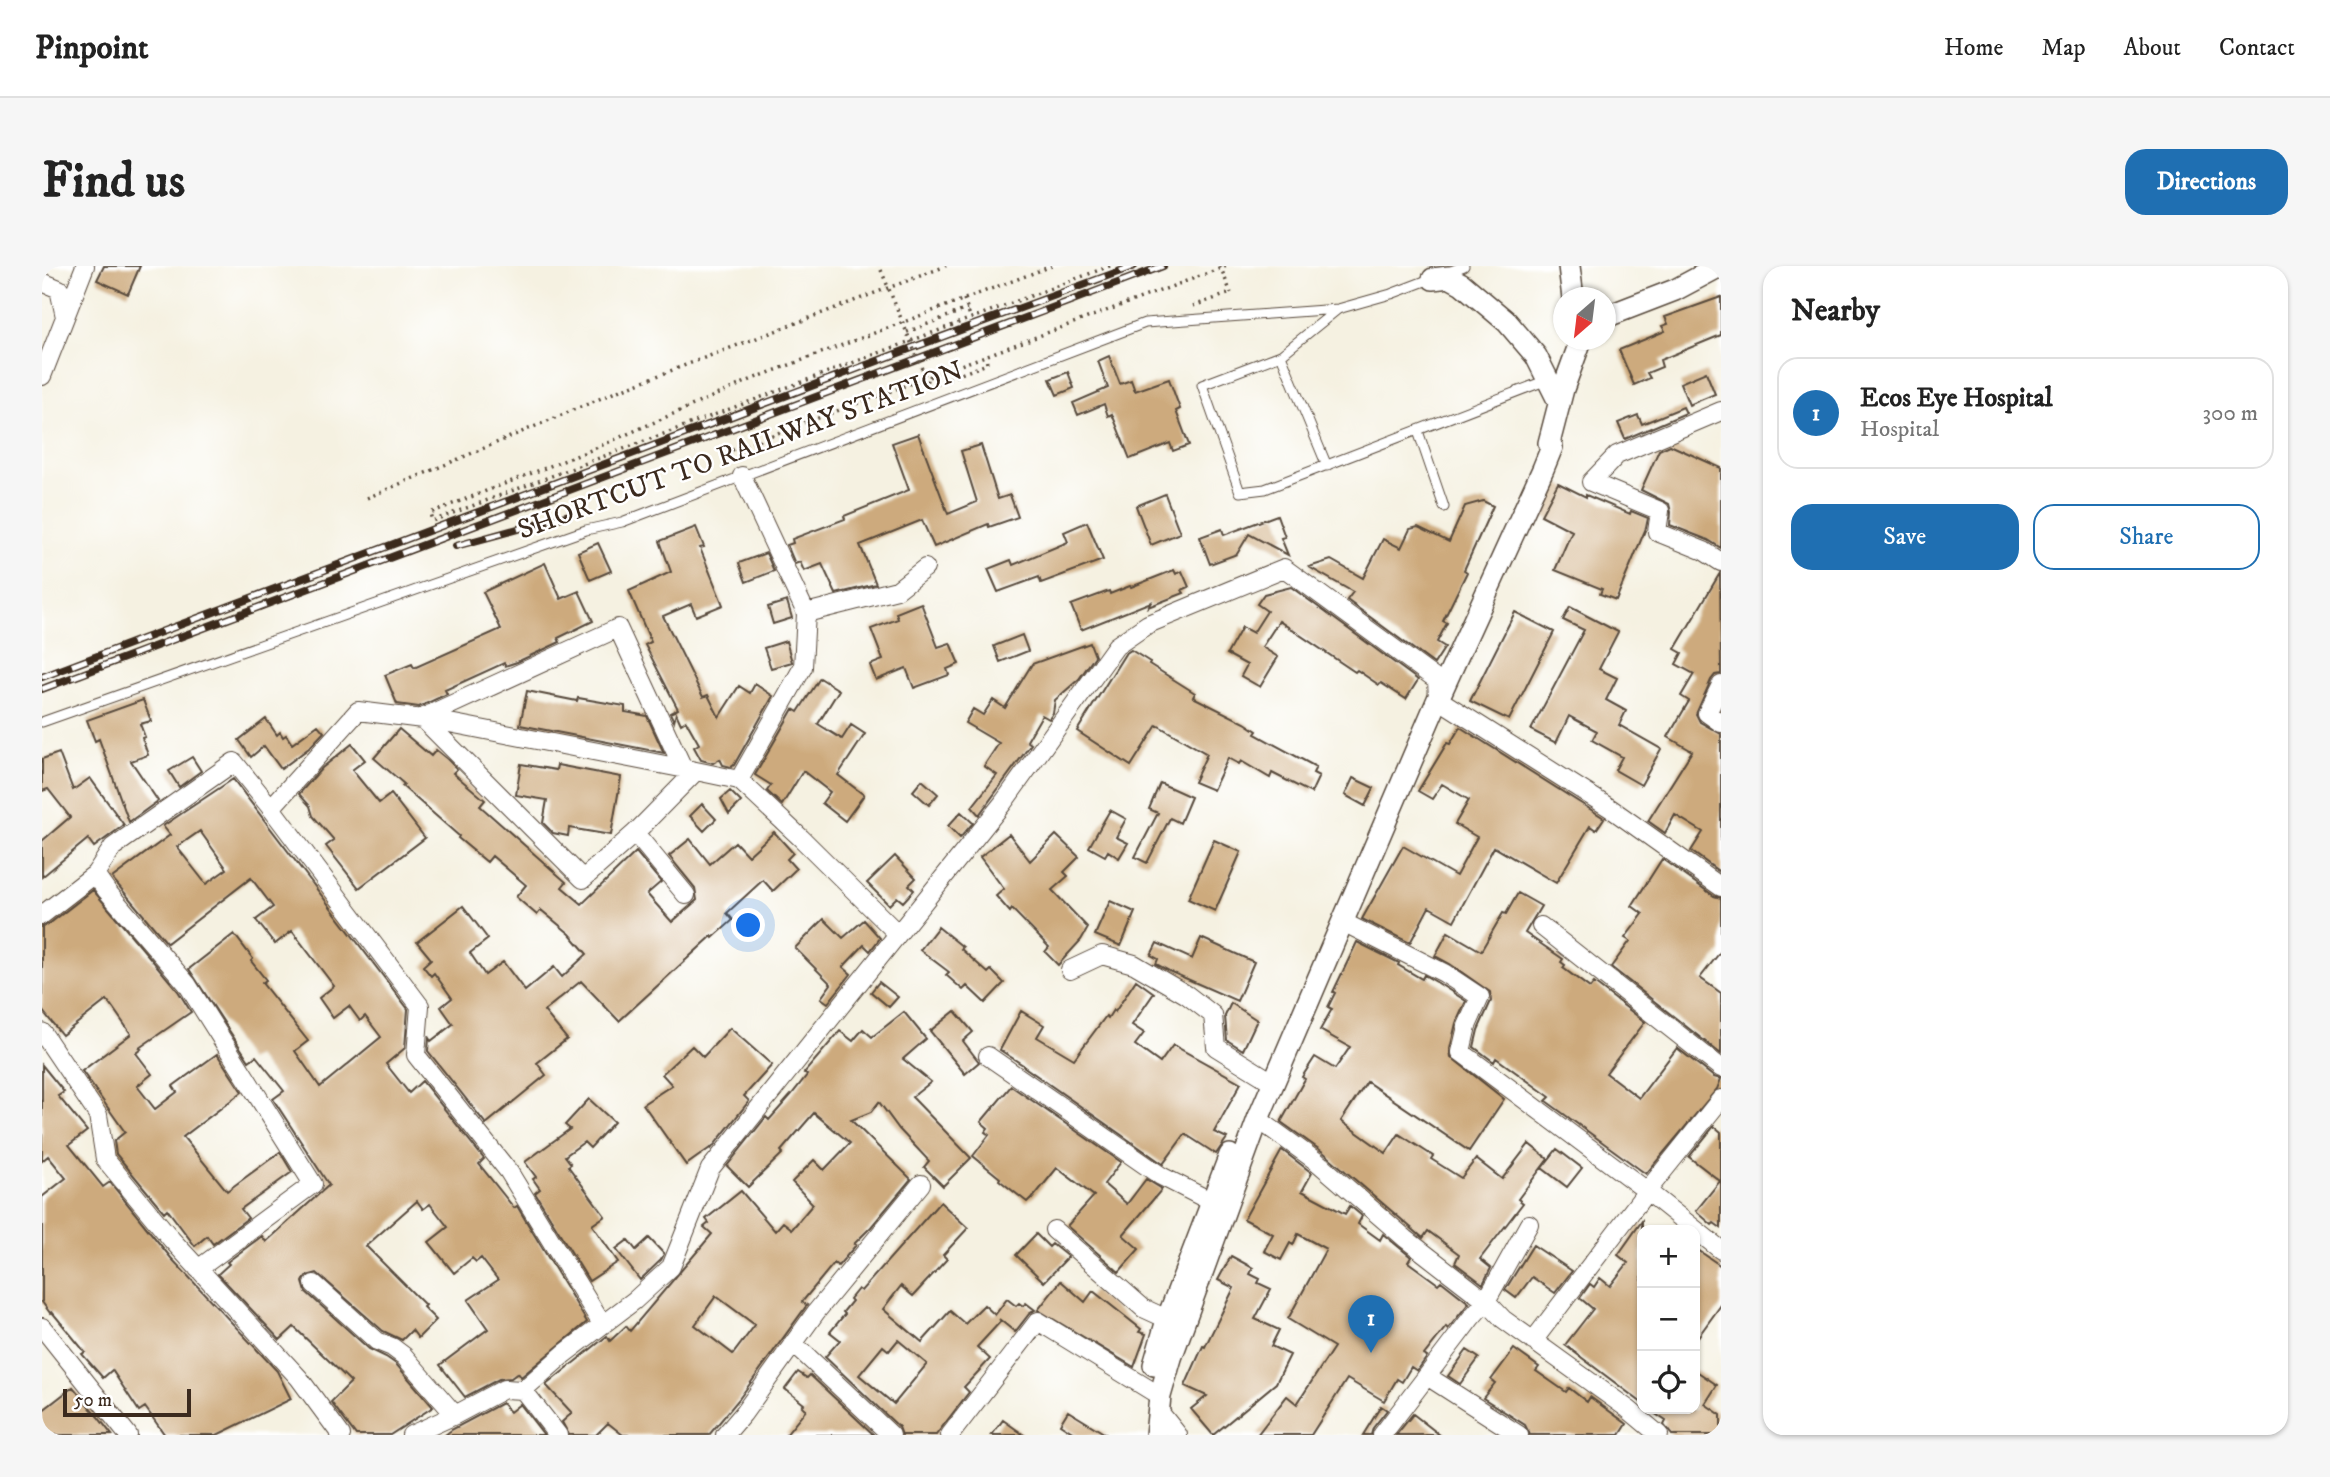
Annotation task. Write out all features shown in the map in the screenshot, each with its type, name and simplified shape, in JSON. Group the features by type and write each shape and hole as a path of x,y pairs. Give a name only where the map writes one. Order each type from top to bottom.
{"street":[{"path":"42,376 85,266"},
{"path":"1569,266 1572,287"},
{"path":"1616,313 1675,289 1720,266"},
{"path":"1433,279 1449,277 1484,302 1522,339 1557,390"},
{"path":"42,282 59,289 65,317"},
{"path":"1143,1435 1174,1323 1267,1080 1438,689 1552,447 1549,443 1557,390 1567,350"},
{"path":"1557,390 1576,350"},
{"path":"1721,411 1617,455 1591,482 1660,511 1657,532 1704,551 1721,562"},
{"path":"739,780 803,667 806,613 742,476"},
{"path":"806,613 897,590 925,568"},
{"path":"411,1435 504,1389 523,1390 601,1324 635,1300 671,1267 710,1169 1003,803 1116,646 1148,624 1284,568 1438,689 1721,887"},
{"path":"422,718 618,628 690,770"},
{"path":"1721,685 1707,713 1721,723"},
{"path":"1218,1205 1258,1119 1267,1080 1343,922 1438,689"},
{"path":"271,808 359,711 422,718 690,770 739,780 898,934"},
{"path":"422,718 583,879 635,833 690,770"},
{"path":"42,915 95,874 113,847 233,762 271,808 420,1006 416,1055 509,1172 601,1324"},
{"path":"635,833 686,895"},
{"path":"95,874 187,984 313,1184 198,1269"},
{"path":"1343,922 1444,973 1480,997 1467,1026 1461,1052 1647,1191 1721,1250"},
{"path":"1541,926 1721,1068"},
{"path":"1070,970 1102,955 1134,964 1187,995 1213,1015 1216,1047 1267,1080"},
{"path":"42,1032 97,1115 105,1159 198,1269 299,1378 341,1435"},
{"path":"988,1056 1161,1176 1218,1205"},
{"path":"1534,1341 1647,1191 1721,1099"},
{"path":"1258,1119 1316,1161 1406,1239 1486,1301 1503,1319 1628,1409 1659,1435"},
{"path":"725,1435 816,1312 921,1184"},
{"path":"1382,1435 1486,1301 1530,1224"},
{"path":"1054,1230 1143,1308 1174,1323"},
{"path":"314,1284 377,1341 404,1356 455,1415"},
{"path":"950,1435 1038,1321 1155,1398 1178,1435"},
{"path":"42,1327 128,1435"},
{"path":"793,1343 891,1435"},
{"path":"1427,1376 1520,1435"},
{"path":"523,1390 558,1435"},
{"path":"1155,1398 1156,1435"}],"lane":[{"name":"SHORTCUT TO RAILWAY STATION","path":"42,722 574,534 622,522 1145,323 1338,309 1433,279 1464,266"},
{"path":"1338,309 1281,355 1202,385 1240,492 1265,489 1418,431 1557,390"},
{"path":"1281,355 1327,466"},
{"path":"1418,431 1444,507"}],"path":[{"path":"1052,266 755,378 591,450 430,513 432,521 1110,266"},
{"path":"1194,305 1231,293 1220,266"},
{"path":"732,450 1227,266"},
{"path":"889,288 944,267"},
{"path":"367,498 620,390 944,267"},
{"path":"881,270 929,386 987,364 986,356"},
{"path":"964,299 971,319"},
{"path":"907,332 967,309"}],"building":[{"path":"104,266 140,266 128,294 97,280"},
{"path":"1721,297 1721,335 1660,360 1662,367 1647,373 1650,378 1634,385 1619,350 1665,331 1662,326 1668,324 1665,317"},
{"path":"1109,356 1120,384 1131,380 1135,391 1169,379 1180,409 1176,411 1189,445 1173,451 1170,443 1130,459 1112,414 1108,416 1104,404 1078,415 1073,403 1108,388 1098,361"},
{"path":"1068,372 1074,388 1057,395 1050,379"},
{"path":"1706,372 1715,394 1689,405 1680,383"},
{"path":"1683,407 1686,413 1625,439 1618,423 1638,415 1642,424"},
{"path":"918,434 948,514 977,502 961,451 981,445 998,499 1010,495 1018,517 989,527 988,524 934,547 922,520 860,545 876,584 836,594 822,564 804,571 800,562 795,564 787,545 793,543 792,539 909,490 892,443"},
{"path":"1670,445 1721,468 1721,548 1670,525 1669,504 1641,490 1659,450"},
{"path":"1558,483 1586,497 1648,518 1616,600 1600,594 1602,589 1555,570 1572,531 1541,515"},
{"path":"1165,494 1180,533 1151,545 1136,506"},
{"path":"1483,501 1493,506 1464,570 1467,572 1443,621 1447,623 1437,642 1445,647 1434,664 1347,600 1353,592 1309,567 1331,560 1363,578 1383,539 1401,548 1410,529 1418,527 1449,542 1465,506"},
{"path":"1277,515 1285,537 1281,538 1288,555 1249,534 1237,554 1210,564 1200,537 1222,529 1224,535"},
{"path":"1087,522 1103,560 1041,583 1039,577 998,592 988,569 1011,560 1013,565 1068,542 1064,532"},
{"path":"696,527 704,547 700,548 723,605 696,616 691,604 663,616 703,697 708,695 719,717 739,686 750,693 755,684 773,696 731,767 723,765 720,759 713,763 701,760 694,747 699,744 686,721 681,724 676,713 674,721 670,713 678,709 645,645 651,642 629,591 671,572 660,541"},
{"path":"598,543 611,571 590,580 578,552"},
{"path":"766,553 774,571 746,582 739,563"},
{"path":"545,563 561,599 579,591 593,621 558,638 560,642 517,662 505,666 504,663 445,690 447,694 419,707 397,704 385,675 412,664 414,668 501,629 483,592"},
{"path":"1174,570 1176,574 1182,571 1189,587 1182,590 1184,593 1148,607 1151,602 1081,630 1071,605 1109,591 1110,594 1131,587"},
{"path":"1720,573 1721,674 1715,675 1711,680 1696,714 1700,722 1721,734 1721,873 1691,851 1703,832 1675,815 1665,833 1648,821 1692,751 1668,737 1689,701 1681,696 1694,674 1676,664 1682,653 1675,649"},
{"path":"1291,587 1418,680 1406,699 1357,670 1355,672 1279,621 1262,647 1278,657 1260,687 1241,676 1247,665 1227,654 1242,627 1253,633 1267,611 1257,604 1264,594"},
{"path":"787,601 792,618 773,624 768,607"},
{"path":"921,603 938,647 950,643 959,664 947,669 949,675 914,688 906,668 876,680 870,665 883,660 871,629 898,619 896,613"},
{"path":"1570,607 1618,632 1599,669 1617,678 1606,700 1626,711 1619,725 1661,749 1641,785 1615,770 1622,757 1592,740 1597,731 1569,716 1556,743 1531,730 1584,630 1563,620"},
{"path":"1515,612 1554,632 1509,720 1470,701"},
{"path":"1022,635 1028,651 1000,662 994,646"},
{"path":"786,641 792,662 771,668 764,648"},
{"path":"1090,643 1095,656 1079,679 1055,700 1049,719 1042,715 1027,741 1031,744 979,815 972,807 997,775 984,766 999,743 965,723 973,709 983,715 993,700 1005,708 1032,664"},
{"path":"1131,650 1195,693 1193,697 1245,723 1257,731 1255,734 1316,767 1313,773 1319,776 1311,793 1272,773 1270,778 1241,761 1239,764 1228,758 1213,790 1194,782 1207,754 1157,725 1131,766 1077,731 1125,654"},
{"path":"820,678 839,690 818,724 842,739 851,725 865,734 838,775 864,795 845,821 822,803 830,792 803,771 782,805 767,791 771,785 755,775 793,709 798,712"},
{"path":"527,691 577,701 578,698 625,706 625,712 647,716 664,753 520,725"},
{"path":"143,700 151,721 140,724 148,755 131,761 158,801 129,822 99,739 95,741 87,720"},
{"path":"266,719 277,735 280,732 283,737 286,735 292,744 318,725 324,732 309,748 281,769 264,746 251,757 239,740"},
{"path":"1460,727 1604,818 1596,830 1590,826 1556,883 1494,847 1454,921 1429,907 1410,943 1362,919 1403,846 1456,876 1477,837 1455,824 1469,800 1442,784 1432,799 1418,791"},
{"path":"399,729 431,756 436,750 447,759 457,769 453,773 485,800 480,806 566,882 562,887 582,904 636,852 661,882 647,894 672,922 697,900 695,888 669,856 690,839 710,864 735,842 748,856 774,832 793,853 787,859 796,869 773,891 763,880 727,913 733,920 619,1021 581,981 544,1011 567,1039 537,1063 546,1075 486,1124 428,1051 429,1038 431,1041 453,1024 441,1007 452,998 434,973 431,976 423,966 431,959 417,942 463,906 488,939 470,953 485,975 503,962 525,991 554,967 562,977 587,954 570,934 541,910 537,915 516,897 526,885 492,856 487,862 458,838 459,836 374,758"},
{"path":"352,744 365,760 352,770 379,803 391,794 425,838 359,888 326,846 334,840 313,816 310,806 299,794 322,768"},
{"path":"59,753 73,790 90,778 124,825 94,847 88,839 42,877 42,841 70,817 48,789 42,791 42,759"},
{"path":"192,757 201,771 179,787 169,771"},
{"path":"521,764 556,770 557,765 621,777 611,835 569,828 568,836 553,833 543,823 547,800 516,795"},
{"path":"1353,778 1374,788 1365,806 1345,795"},
{"path":"233,779 408,1009 405,1048 386,1064 409,1093 422,1081 484,1159 479,1164 514,1208 517,1206 587,1322 521,1377 518,1373 511,1378 499,1379 465,1397 440,1365 488,1329 468,1300 498,1280 481,1258 476,1262 472,1258 454,1273 429,1242 448,1227 430,1204 423,1209 417,1201 366,1246 425,1305 423,1307 436,1320 418,1338 412,1330 402,1340 383,1331 317,1273 306,1276 303,1282 306,1292 369,1349 396,1364 433,1407 390,1435 356,1435 331,1402 351,1382 294,1327 280,1340 218,1274 229,1264 227,1262 262,1236 266,1242 329,1185 273,1099 284,1091 256,1056 249,1061 189,969 234,934 266,980 262,983 308,1041 295,1051 320,1087 381,1037 365,1016 360,1021 349,1006 333,1018 319,998 334,986 292,931 275,944 256,920 273,907 251,878 167,943 112,878 170,835 163,826","holes":["200,831 227,869 206,884 177,847"]},
{"path":"922,780 938,794 929,805 913,791"},
{"path":"1160,783 1191,797 1180,823 1170,818 1147,863 1135,857 1158,813 1149,809"},
{"path":"730,791 741,802 729,814 721,799"},
{"path":"702,804 716,819 704,831 690,816"},
{"path":"1110,810 1126,819 1116,837 1128,843 1119,858 1108,851 1105,856 1089,847"},
{"path":"961,812 973,823 960,838 948,826"},
{"path":"1009,834 1030,861 1056,835 1079,857 1064,872 1068,876 1052,890 1088,928 1081,940 1058,965 1045,952 1049,947 996,896 1004,889 980,857"},
{"path":"1214,840 1241,852 1215,911 1188,899"},
{"path":"895,856 916,878 909,885 914,890 903,902 897,897 889,905 867,883"},
{"path":"1662,859 1714,896 1721,898 1721,951 1700,978 1721,993 1721,1054 1611,967 1630,941 1625,938 1643,914 1632,906"},
{"path":"93,890 178,991 191,1012 139,1048 141,1049 136,1053 152,1074 137,1086 155,1109 177,1092 173,1086 217,1054 242,1092 183,1137 227,1191 280,1152 292,1172 241,1209 248,1218 213,1244 207,1236 195,1246 167,1209 164,1212 116,1154 114,1141 125,1132 82,1071 131,1034 113,1008 107,1000 62,1035 42,1010 42,926 49,924"},
{"path":"1518,893 1541,906 1525,933 1563,959 1563,968 1590,988 1594,983 1645,1022 1606,1073 1639,1098 1677,1048 1714,1077 1721,1079 1717,1089 1646,1174 1546,1101 1550,1097 1496,1058 1494,1062 1474,1047 1478,1030 1491,1001 1490,992 1435,956 1448,932 1481,951"},
{"path":"1110,901 1135,912 1121,946 1095,935"},
{"path":"824,919 843,938 864,920 880,938 870,951 864,945 843,967 851,974 828,1003 821,998 831,984 795,948"},
{"path":"938,927 963,947 961,949 988,973 991,970 1004,983 985,1003 967,986 963,990 946,975 949,972 920,950"},
{"path":"1201,938 1254,962 1237,1001 1169,971 1156,964 1158,959 1151,955 1157,943 1192,959"},
{"path":"1357,942 1399,963 1398,965 1422,979 1424,975 1466,1001 1456,1023 1450,1049 1451,1057 1504,1099 1469,1151 1367,1082 1341,1121 1386,1153 1399,1134 1461,1178 1476,1159 1502,1179 1529,1144 1548,1159 1518,1199 1523,1203 1480,1259 1491,1268 1483,1284 1455,1263 1459,1254 1428,1231 1423,1238 1323,1152 1281,1122 1305,1079 1302,1077 1315,1057 1335,1069 1350,1047 1320,1030 1332,1009 1328,1007 1335,993 1333,992"},
{"path":"1136,980 1154,993 1132,1025 1144,1033 1135,1045 1160,1063 1173,1045 1241,1083 1214,1132 1227,1138 1216,1154 1185,1134 1163,1164 1000,1050 1021,1011 1044,1025 1037,1037 1074,1059 1106,1016 1108,1018 1113,1010 1115,1012"},
{"path":"879,982 898,997 889,1007 871,992"},
{"path":"1231,1003 1257,1020 1243,1050 1227,1040 1225,1016"},
{"path":"955,1011 973,1032 963,1041 979,1062 965,1074 930,1031"},
{"path":"904,1012 926,1039 903,1059 931,1082 912,1097 971,1158 943,1186 924,1167 929,1161 899,1129 879,1102 871,1112 851,1120 911,1179 838,1266 834,1263 802,1302 807,1305 739,1399 709,1435 623,1435 608,1423 596,1435 569,1435 562,1422 572,1413 546,1385 607,1336 610,1341 626,1326 630,1331 712,1234 704,1227 709,1223 706,1219 741,1191 775,1231 783,1222 792,1229 813,1204 792,1182 814,1160 824,1170 850,1143 814,1113 781,1151 783,1153 748,1187 727,1166 766,1117 769,1120 792,1094 807,1075 804,1073 840,1031 853,1041 863,1029 872,1037","holes":["716,1296 755,1325 733,1354 695,1325"]},
{"path":"730,1028 772,1065 744,1096 749,1101 711,1149 686,1165 643,1104 672,1085 662,1074 692,1046 703,1057"},
{"path":"42,1065 64,1092 58,1096 87,1131 69,1145 103,1187 110,1182 171,1258 277,1371 291,1399 217,1435 165,1435 145,1407 139,1411 112,1370 103,1378 82,1354 85,1352 52,1312 50,1313 42,1302 42,1197 66,1178 48,1156 42,1161"},
{"path":"1011,1086 1121,1162 1104,1184 1127,1204 1146,1179 1162,1189 1123,1235 1139,1249 1119,1272 1067,1226 1094,1196 1057,1168 1027,1202 973,1156 989,1135 985,1132 988,1128 981,1122"},
{"path":"589,1099 614,1122 590,1148 584,1142 565,1156 571,1164 568,1166 605,1216 592,1225 618,1262 589,1281 535,1193 540,1189 533,1179 536,1177 525,1162 570,1129 565,1125"},
{"path":"1714,1126 1721,1132 1721,1228 1714,1223 1712,1225 1696,1211 1720,1181 1689,1157"},
{"path":"1557,1149 1582,1168 1567,1187 1542,1168"},
{"path":"1282,1150 1312,1173 1302,1191 1345,1214 1350,1206 1362,1216 1358,1224 1380,1240 1383,1234 1411,1257 1408,1262 1438,1284 1441,1281 1469,1303 1424,1355 1427,1357 1417,1371 1411,1367 1402,1382 1397,1379 1384,1401 1347,1379 1311,1435 1257,1435 1287,1396 1297,1404 1334,1347 1288,1319 1326,1249 1298,1234 1281,1260 1264,1251 1273,1234 1244,1219"},
{"path":"940,1202 968,1228 943,1255 947,1259 913,1296 901,1286 883,1309 922,1342 950,1311 965,1324 984,1305 995,1315 1007,1299 1016,1306 1026,1303 1035,1310 1015,1332 999,1319 1001,1321 977,1347 990,1359 964,1387 969,1392 936,1435 902,1435 899,1427 825,1357 840,1340 830,1332 845,1314 843,1312 852,1301 850,1299 858,1289 861,1291","holes":["898,1340 927,1364 894,1404 859,1375 883,1346 889,1351"]},
{"path":"1637,1228 1637,1399 1565,1345 1593,1309 1580,1298 1590,1284 1594,1287 1600,1278 1610,1286 1628,1263 1618,1255"},
{"path":"1036,1234 1049,1247 1052,1244 1068,1257 1044,1282 1016,1255"},
{"path":"649,1238 664,1254 640,1280 616,1249 628,1240 636,1250"},
{"path":"1533,1245 1572,1271 1555,1293 1532,1277 1516,1298 1505,1290"},
{"path":"1700,1251 1721,1266 1721,1305 1700,1334"},
{"path":"1231,1256 1253,1268 1250,1274 1260,1279 1258,1283 1271,1289 1255,1319 1279,1330 1271,1346 1290,1355 1276,1383 1213,1435 1191,1409 1207,1396 1185,1386 1234,1288 1218,1280"},
{"path":"1061,1281 1085,1302 1093,1291 1141,1329 1139,1332 1146,1334 1134,1367 1038,1310"},
{"path":"1514,1349 1539,1367 1536,1371 1566,1392 1569,1388 1587,1402 1590,1397 1627,1424 1620,1435 1530,1435 1525,1425 1483,1398 1495,1383 1491,1380"},
{"path":"1467,1350 1479,1358 1460,1384 1448,1376"},
{"path":"798,1372 807,1378 810,1375 874,1435 786,1435 806,1410 802,1406 804,1404 785,1389"},
{"path":"1700,1373 1717,1385 1705,1404 1721,1415 1721,1435 1672,1435 1664,1425 1666,1421 1656,1414 1700,1414"},
{"path":"73,1387 112,1435 42,1435 42,1411"},
{"path":"502,1403 510,1412 520,1404 544,1435 445,1435 453,1429"},
{"path":"1381,1406 1387,1410 1371,1435 1363,1435"},
{"path":"1068,1411 1107,1435 1077,1435 1060,1424"},
{"path":"1413,1414 1440,1435 1396,1435"},
{"path":"1003,1420 1024,1435 992,1435"}],"railway":[{"path":"42,677 1134,266"},
{"path":"42,689 1163,266"},
{"path":"456,546 569,515"}],"place":[{"name":"Ecos Eye Hospital","path":"1371,1353"}]}
